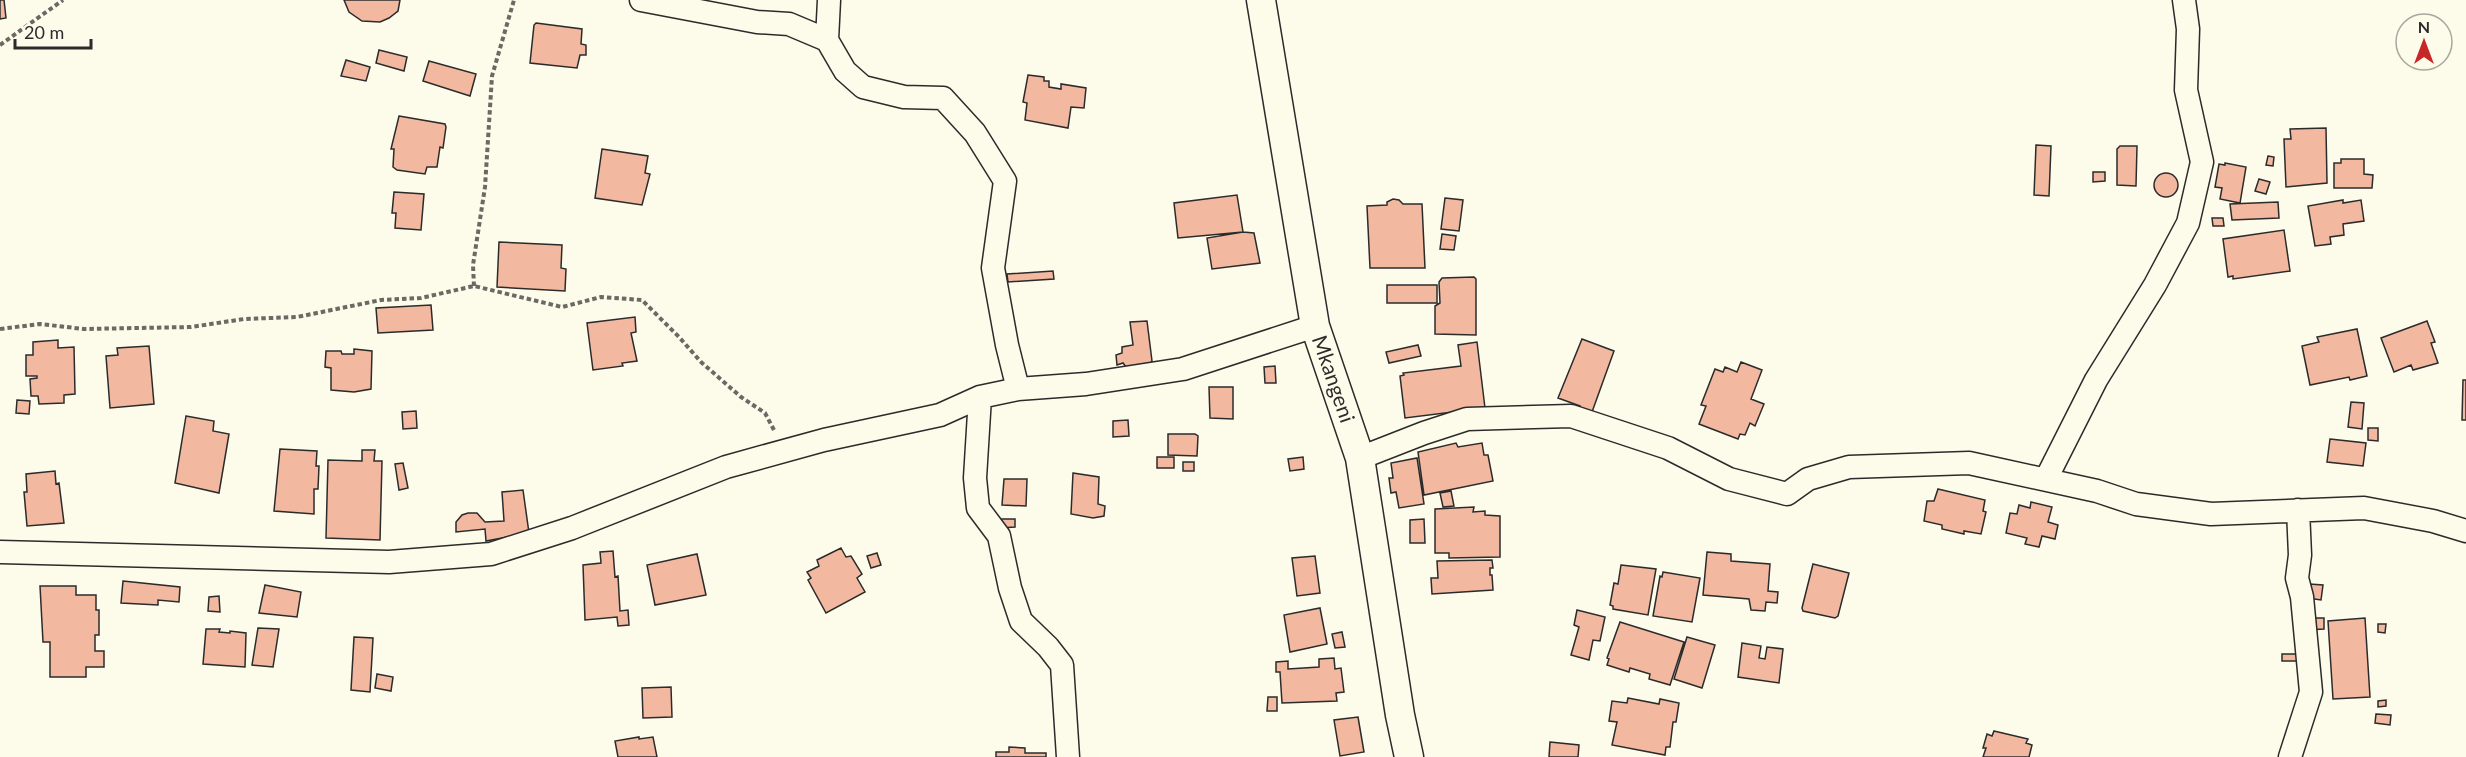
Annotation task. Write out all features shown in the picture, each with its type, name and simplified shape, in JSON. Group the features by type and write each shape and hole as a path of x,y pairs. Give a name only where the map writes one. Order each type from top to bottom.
{"street":[{"path":"641,0 757,22 789,24 827,40"},
{"path":"829,0 827,40 845,70 863,87 904,97 943,98 975,133 1005,181 993,268 1007,345 1018,389"},
{"name":"Mkangeni","path":"1261,0 1315,326 1360,458 1398,703 1409,757"},
{"path":"2046,479 2096,380 2155,285 2188,223 2202,162 2186,90 2188,29 2184,0"},
{"path":"0,552 389,562 491,554 572,528 726,467 824,440 940,415 980,397 1018,389 1086,384 1183,369 1315,326"},
{"path":"980,397 975,478 978,508 999,536 1010,588 1021,621 1048,647 1062,665 1068,757"},
{"path":"1360,458 1467,419 1571,416 1668,448 1729,479 1787,494 1808,479 1849,467 1969,463 2097,491 2136,504 2211,514 2364,508 2433,521 2466,531"},
{"path":"2290,757 2311,692 2302,597 2297,578 2300,555 2298,510"}],"path":[{"path":"0,45 63,0"},
{"path":"474,286 473,265 485,187 492,76 514,0"},
{"path":"0,329 40,324 84,329 191,327 244,319 297,316 381,300 421,298 474,286 562,307 602,297 642,300 700,362 765,413 776,433 782,452"}],"building":[{"path":"0,0 4,0 6,18 0,19"},
{"path":"344,0 400,0 398,11 380,22 362,21 349,12"},
{"path":"536,23 582,29 581,44 586,45 586,55 580,55 577,68 530,63"},
{"path":"379,50 407,57 404,71 376,63"},
{"path":"346,60 370,67 366,81 341,76"},
{"path":"429,61 476,74 470,96 423,81"},
{"path":"1028,75 1044,77 1044,81 1049,81 1049,87 1061,89 1061,84 1086,88 1084,108 1071,107 1068,128 1025,120 1027,103 1023,102"},
{"path":"399,116 445,124 443,148 440,147 437,167 427,167 425,174 397,170 393,167 394,149 391,149"},
{"path":"2326,128 2327,183 2286,187 2284,139 2291,139 2290,129"},
{"path":"2036,145 2051,146 2049,196 2034,195"},
{"path":"2120,146 2137,146 2136,186 2117,185 2117,149"},
{"path":"602,149 648,156 645,173 650,174 642,205 595,198"},
{"path":"2268,156 2274,157 2273,166 2266,165"},
{"path":"2341,159 2364,159 2364,174 2373,175 2372,188 2334,188 2334,163 2341,163"},
{"path":"2225,163 2246,167 2240,203 2220,199 2222,188 2215,187 2219,164 2225,165"},
{"path":"2093,172 2105,172 2105,181 2093,182"},
{"path":"2166,173 2174,177 2178,185 2174,193 2166,197 2158,193 2154,185 2158,177"},
{"path":"2259,179 2270,182 2266,194 2255,191"},
{"path":"394,192 424,194 421,230 395,228 396,213 392,213"},
{"path":"1237,195 1243,232 1178,238 1174,203"},
{"path":"1445,198 1463,200 1459,231 1441,229"},
{"path":"1393,199 1403,204 1422,204 1425,268 1370,268 1367,206 1387,205 1387,202"},
{"path":"2343,200 2343,203 2361,200 2364,221 2343,224 2344,235 2330,237 2331,244 2315,246 2308,206"},
{"path":"2278,202 2279,218 2232,220 2230,204"},
{"path":"2212,218 2223,218 2224,226 2213,226"},
{"path":"2284,230 2290,271 2233,279 2233,276 2228,277 2223,239"},
{"path":"1243,232 1254,233 1260,263 1212,269 1207,238"},
{"path":"1442,234 1456,236 1454,250 1440,249"},
{"path":"499,242 562,245 561,268 566,269 565,291 497,287"},
{"path":"1053,271 1054,279 1008,282 1007,274"},
{"path":"1474,277 1476,279 1476,335 1435,334 1435,306 1440,303 1439,282 1442,278"},
{"path":"1387,285 1437,285 1437,303 1387,303"},
{"path":"431,305 433,330 378,333 376,308"},
{"path":"635,317 636,332 631,333 637,361 622,363 623,366 593,370 587,323"},
{"path":"1147,321 1152,361 1150,364 1126,367 1123,363 1117,365 1116,355 1122,353 1122,347 1133,345 1130,322"},
{"path":"2427,321 2435,342 2431,343 2438,363 2413,370 2411,365 2394,372 2381,338"},
{"path":"2357,329 2367,376 2350,380 2349,377 2310,385 2302,346 2319,342 2317,337"},
{"path":"1582,339 1614,351 1592,412 1577,413 1580,406 1558,398"},
{"path":"58,340 58,348 74,347 75,394 64,395 64,403 39,404 38,396 31,396 30,379 37,378 37,376 26,376 26,355 33,355 33,342"},
{"path":"1477,342 1485,408 1405,418 1400,376 1404,375 1403,373 1461,366 1458,345"},
{"path":"1418,345 1421,356 1389,363 1386,352"},
{"path":"149,346 154,404 110,408 106,356 118,355 117,348"},
{"path":"354,349 372,351 371,389 354,392 331,390 331,368 325,367 326,351 354,354"},
{"path":"1741,362 1762,370 1751,399 1764,404 1755,426 1750,423 1745,435 1740,434 1738,439 1699,424 1706,406 1701,405 1715,369 1723,372 1725,367 1737,372"},
{"path":"1275,366 1276,383 1265,383 1264,367"},
{"path":"2463,380 2466,380 2466,420 2462,420"},
{"path":"1209,387 1233,387 1233,419 1210,418"},
{"path":"17,400 30,401 29,414 16,413"},
{"path":"2351,402 2364,403 2362,429 2348,427"},
{"path":"416,411 417,428 403,429 402,412"},
{"path":"186,416 214,421 213,431 229,434 219,493 175,483"},
{"path":"1128,420 1129,436 1113,437 1113,421"},
{"path":"2368,428 2378,428 2378,441 2368,440"},
{"path":"1168,434 1198,436 1197,456 1168,455"},
{"path":"2330,439 2366,443 2363,466 2327,462"},
{"path":"1456,443 1458,447 1482,443 1484,455 1488,455 1493,481 1424,495 1418,452"},
{"path":"280,449 317,451 318,489 314,489 314,514 274,511"},
{"path":"362,450 375,450 374,461 382,461 380,540 326,538 328,460 362,461"},
{"path":"1157,457 1174,457 1174,468 1157,468"},
{"path":"1303,457 1304,469 1290,471 1288,459"},
{"path":"1417,458 1424,504 1399,508 1396,492 1391,493 1389,478 1393,478 1391,463"},
{"path":"1183,462 1194,462 1194,471 1183,471"},
{"path":"403,463 408,488 399,490 395,464"},
{"path":"55,471 56,484 59,483 64,523 27,526 24,492 27,492 26,474"},
{"path":"1073,473 1099,477 1098,504 1105,506 1104,516 1093,518 1071,514"},
{"path":"1004,479 1027,479 1026,506 1002,505"},
{"path":"1938,489 1985,500 1983,511 1986,512 1981,534 1964,531 1964,534 1942,529 1942,525 1924,521 1927,501 1934,501"},
{"path":"523,490 529,533 486,541 485,529 456,532 456,522 462,515 468,513 477,513 485,522 504,521 502,492"},
{"path":"1451,491 1454,506 1443,507 1440,493"},
{"path":"2031,502 2052,507 2048,522 2058,525 2055,539 2042,536 2039,547 2025,544 2027,538 2006,533 2010,513 2017,514 2019,505 2030,508"},
{"path":"1474,507 1473,512 1485,511 1485,515 1500,516 1500,557 1449,558 1449,553 1435,553 1435,509"},
{"path":"999,519 1015,519 1015,527 1000,528"},
{"path":"1424,519 1425,543 1410,543 1410,520"},
{"path":"841,548 846,557 851,556 862,574 857,578 865,592 826,613 808,580 811,578 807,572 819,566 817,560"},
{"path":"613,551 615,577 618,576 620,611 628,610 629,625 618,626 617,617 585,620 583,565 601,563 600,552"},
{"path":"1707,552 1731,554 1731,561 1770,564 1768,591 1778,592 1777,603 1766,602 1765,611 1751,610 1749,599 1703,595"},
{"path":"877,553 881,565 871,568 867,556"},
{"path":"697,554 706,595 655,605 647,565"},
{"path":"1315,556 1320,593 1297,596 1292,558"},
{"path":"1492,560 1493,568 1490,568 1490,575 1492,575 1493,590 1432,594 1431,578 1438,578 1437,561"},
{"path":"1813,564 1849,573 1838,616 1835,618 1803,611"},
{"path":"1621,565 1656,569 1648,615 1613,609 1610,605 1614,583 1618,584"},
{"path":"1663,572 1700,578 1692,622 1653,616 1660,576 1662,577"},
{"path":"123,581 180,587 179,602 158,600 158,605 121,603"},
{"path":"2309,584 2323,585 2321,600 2308,598"},
{"path":"265,585 301,592 297,617 259,613"},
{"path":"40,586 76,586 76,595 96,595 96,610 99,610 99,635 95,635 95,651 104,651 104,667 86,667 86,677 50,677 50,642 43,642"},
{"path":"219,596 220,612 208,611 209,597"},
{"path":"1320,608 1327,644 1290,652 1284,615"},
{"path":"1577,610 1605,617 1600,641 1593,640 1589,660 1571,655 1579,627 1574,625"},
{"path":"2307,618 2324,618 2324,629 2307,630"},
{"path":"2365,618 2370,697 2333,699 2328,621"},
{"path":"1620,622 1684,642 1670,685 1649,679 1650,674 1630,668 1629,672 1607,665 1609,659 1607,658"},
{"path":"2378,624 2386,624 2385,633 2378,632"},
{"path":"258,628 279,629 273,667 252,665"},
{"path":"206,629 246,633 245,667 203,664"},
{"path":"1342,632 1345,647 1335,648 1332,634"},
{"path":"354,637 373,638 370,692 351,690"},
{"path":"1687,637 1715,645 1702,688 1674,679"},
{"path":"1742,643 1761,646 1759,658 1765,659 1767,647 1783,649 1779,683 1738,677"},
{"path":"2282,654 2297,654 2297,661 2282,661"},
{"path":"1334,658 1335,669 1341,668 1344,692 1336,693 1337,701 1282,703 1280,672 1276,672 1276,662 1288,661 1288,669 1319,667 1319,659"},
{"path":"377,674 393,677 391,691 375,688"},
{"path":"671,687 672,717 643,718 642,688"},
{"path":"1268,697 1277,697 1277,711 1267,711"},
{"path":"1628,698 1659,704 1660,699 1679,703 1676,722 1673,722 1670,747 1666,747 1665,755 1612,745 1617,722 1609,721 1612,701 1627,703"},
{"path":"2386,700 2386,706 2378,707 2378,701"},
{"path":"2376,714 2391,715 2390,725 2375,723"},
{"path":"1358,717 1364,752 1340,756 1334,720"},
{"path":"1994,731 2028,739 2026,743 2032,745 2029,757 1983,757 1987,734 1992,736"},
{"path":"639,737 639,739 653,737 657,757 618,757 615,741"},
{"path":"1550,742 1579,745 1578,757 1549,757"},
{"path":"1009,747 1025,748 1025,753 1046,753 1046,757 996,757 996,752 1009,752"}]}
